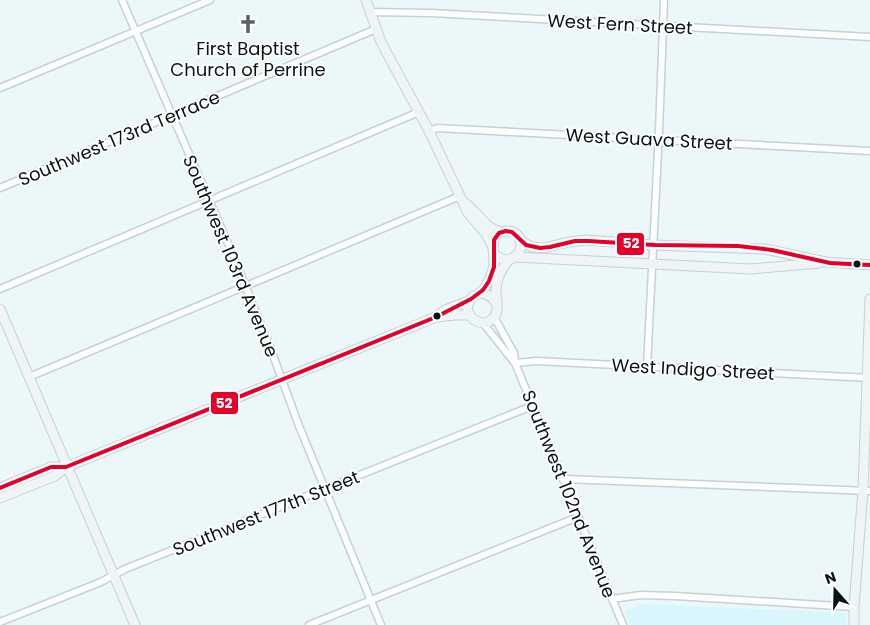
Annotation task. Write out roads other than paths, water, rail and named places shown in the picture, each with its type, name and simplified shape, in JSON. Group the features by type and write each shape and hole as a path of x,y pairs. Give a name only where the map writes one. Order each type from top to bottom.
{"street":[{"name":"Southwest 103rd Avenue","path":"122,0 245,286 298,426 381,625"},
{"path":"0,88 210,0"},
{"path":"366,0 376,30 429,131 468,213 486,234 499,258 750,269 826,262"},
{"path":"647,367 664,0"},
{"name":"West Fern Street","path":"371,12 389,11 870,37"},
{"name":"Southwest 173rd Terrace","path":"0,188 376,30"},
{"path":"0,289 419,112"},
{"name":"West Guava Street","path":"429,131 437,128 870,151"},
{"path":"462,200 490,228 515,234 520,241 528,246 544,248 586,240 653,245 765,249 826,262 870,265"},
{"path":"29,377 245,286 462,200"},
{"path":"436,317 445,310 469,302 481,293 492,272 494,258 492,248 495,237 502,232"},
{"path":"469,302 468,311 477,322 483,323 494,317 497,308 497,281 503,266 520,251 520,241"},
{"path":"481,293 490,295 496,303"},
{"path":"854,625 854,607 866,491 870,299"},
{"path":"0,309 66,468 135,625"},
{"path":"0,498 55,476 66,468 436,317 455,314 470,315"},
{"name":"Southwest 102nd Avenue","path":"494,317 514,353 515,363 532,406 564,479 623,625"},
{"name":"Southwest 102nd Avenue","path":"483,323 515,363"},
{"name":"West Indigo Street","path":"515,363 537,362 868,378"},
{"name":"Southwest 177th Street","path":"0,622 101,582 124,569 532,406"},
{"path":"0,488 51,467 66,468"},
{"path":"564,479 866,491"},
{"path":"309,625 578,517"},
{"path":"612,599 641,595 854,607"}],"place":[{"name":"First Baptist Church of Perrine","path":"248,24"}]}
